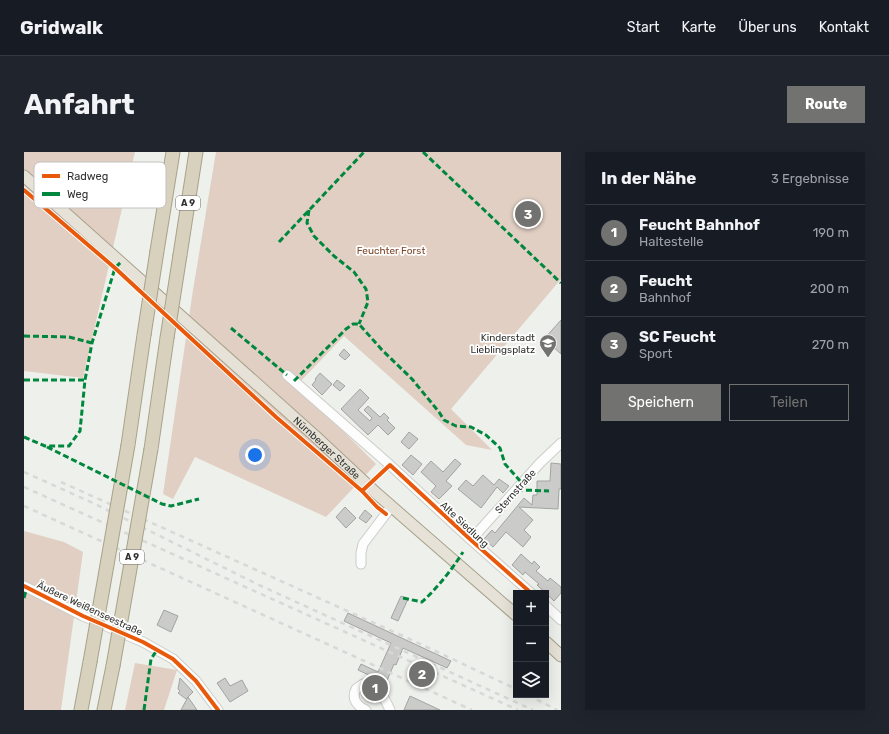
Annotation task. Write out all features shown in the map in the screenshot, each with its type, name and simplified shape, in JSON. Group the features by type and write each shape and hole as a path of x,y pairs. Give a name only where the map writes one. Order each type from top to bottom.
{"highway":[{"name":"A 9","path":"166,195 173,152"},
{"name":"A 9","path":"104,710 151,448 196,152"},
{"name":"A 9","path":"81,710 128,445 164,208"}],"main road":[{"name":"Nürnberger Straße","path":"24,176 34,185"},
{"name":"Nürnberger Straße","path":"60,208 315,436 391,508 513,612"},
{"path":"549,645 561,656"}],"street":[{"name":"Alte Siedlung","path":"287,375 395,469 470,540 528,590"},
{"name":"Sternstraße","path":"470,540 540,463 561,444"},
{"path":"361,564 363,544 391,508"},
{"name":"Äußere Weißenseestraße","path":"24,586 83,616 143,642 173,659 196,681 218,710"},
{"path":"549,609 561,620"},
{"path":"366,710 358,705 354,697 356,689 363,684 371,685 379,691 383,695 390,710"}],"green space":[{"path":"24,152 135,152 133,162 34,162 34,208 122,208 83,378 24,371"},
{"name":"Feuchter Forst","path":"216,152 561,152 561,279 451,409 492,450 466,445 344,336 297,385 376,464 326,517 195,457 173,499 163,494 193,290"},
{"path":"24,531 64,542 83,552 61,710 24,710"},
{"path":"135,663 177,670 164,710 125,710"},
{"path":"366,688 373,693 379,703 368,702 363,698 361,695 362,691"}],"building":[{"path":"561,320 561,354 544,339"},
{"path":"344,349 350,355 345,360 339,355"},
{"path":"320,373 332,384 322,395 312,385"},
{"path":"337,380 345,386 340,391 333,385"},
{"path":"360,389 369,398 358,410 370,421 372,418 364,410 368,406 380,417 384,413 389,418 387,420 395,428 388,435 378,425 368,435 341,409"},
{"path":"409,432 418,439 409,449 401,442"},
{"path":"411,455 422,464 413,475 402,465"},
{"path":"455,459 461,464 446,481 452,486 439,499 431,492 436,486 421,472 431,461 443,472"},
{"path":"551,463 561,464 561,489 559,489 558,509 519,507 533,520 524,530 531,537 523,547 506,532 493,547 484,539 492,530 495,533 524,498 532,505 533,495 537,495 537,481 550,481"},
{"path":"483,475 494,485 499,479 509,486 503,493 497,487 481,508 458,489 466,480 473,486"},
{"path":"345,507 356,518 346,528 336,517"},
{"path":"365,510 372,516 366,523 359,518"},
{"path":"521,554 532,564 534,561 540,567 536,571 548,581 550,578 561,587 561,593 554,601 549,596 549,590 542,590 537,585 539,584 525,572 523,575 512,565"},
{"path":"401,596 408,599 398,621 391,618"},
{"path":"164,610 178,616 171,632 157,625"},
{"path":"348,613 451,661 447,668 403,648 386,683 358,670 361,664 378,672 391,643 344,621"},
{"path":"180,678 193,692 186,699 178,693 180,691 178,689"},
{"path":"225,678 230,686 242,680 248,691 230,702 217,683"},
{"path":"410,696 440,710 404,710"},
{"path":"188,697 197,710 181,710"}],"railway":[{"path":"24,472 93,503 259,585 533,710"},
{"path":"61,482 414,641 513,688"},
{"path":"24,487 518,710"},
{"path":"24,506 472,710"},
{"path":"534,698 557,710"}],"marked path":[{"path":"279,242 364,152"},
{"path":"423,152 561,283"},
{"path":"309,210 307,223 314,236 334,256 354,272 366,289 368,302 359,324"},
{"path":"24,437 45,446 69,446 80,431 85,380 92,343 115,268 121,262"},
{"path":"294,381 346,329 353,324 359,324 382,350 412,379 444,420 456,426 471,427 486,435 500,448 505,464 522,483"},
{"path":"231,328 287,375"},
{"path":"24,336 69,337 92,343"},
{"path":"24,380 85,380"},
{"path":"47,447 162,504 171,506 199,499"},
{"path":"518,487 522,490 549,491"},
{"path":"403,598 422,602 454,566 463,552"},
{"path":"24,598 27,587"},
{"path":"144,710 151,659 157,650"}],"cycle path":[{"path":"24,190 34,199"},
{"path":"45,208 115,268 276,417 362,491 386,514"},
{"path":"362,491 390,465 528,590"},
{"path":"24,586 83,616 143,642 173,659 196,681 218,710"}],"place":[{"name":"SC Feucht","path":"528,214"},
{"name":"Kinderstadt Lieblingsplatz","path":"548,358"},
{"name":"Feucht","path":"422,674"},
{"name":"Feucht Bahnhof","path":"375,688"}]}
